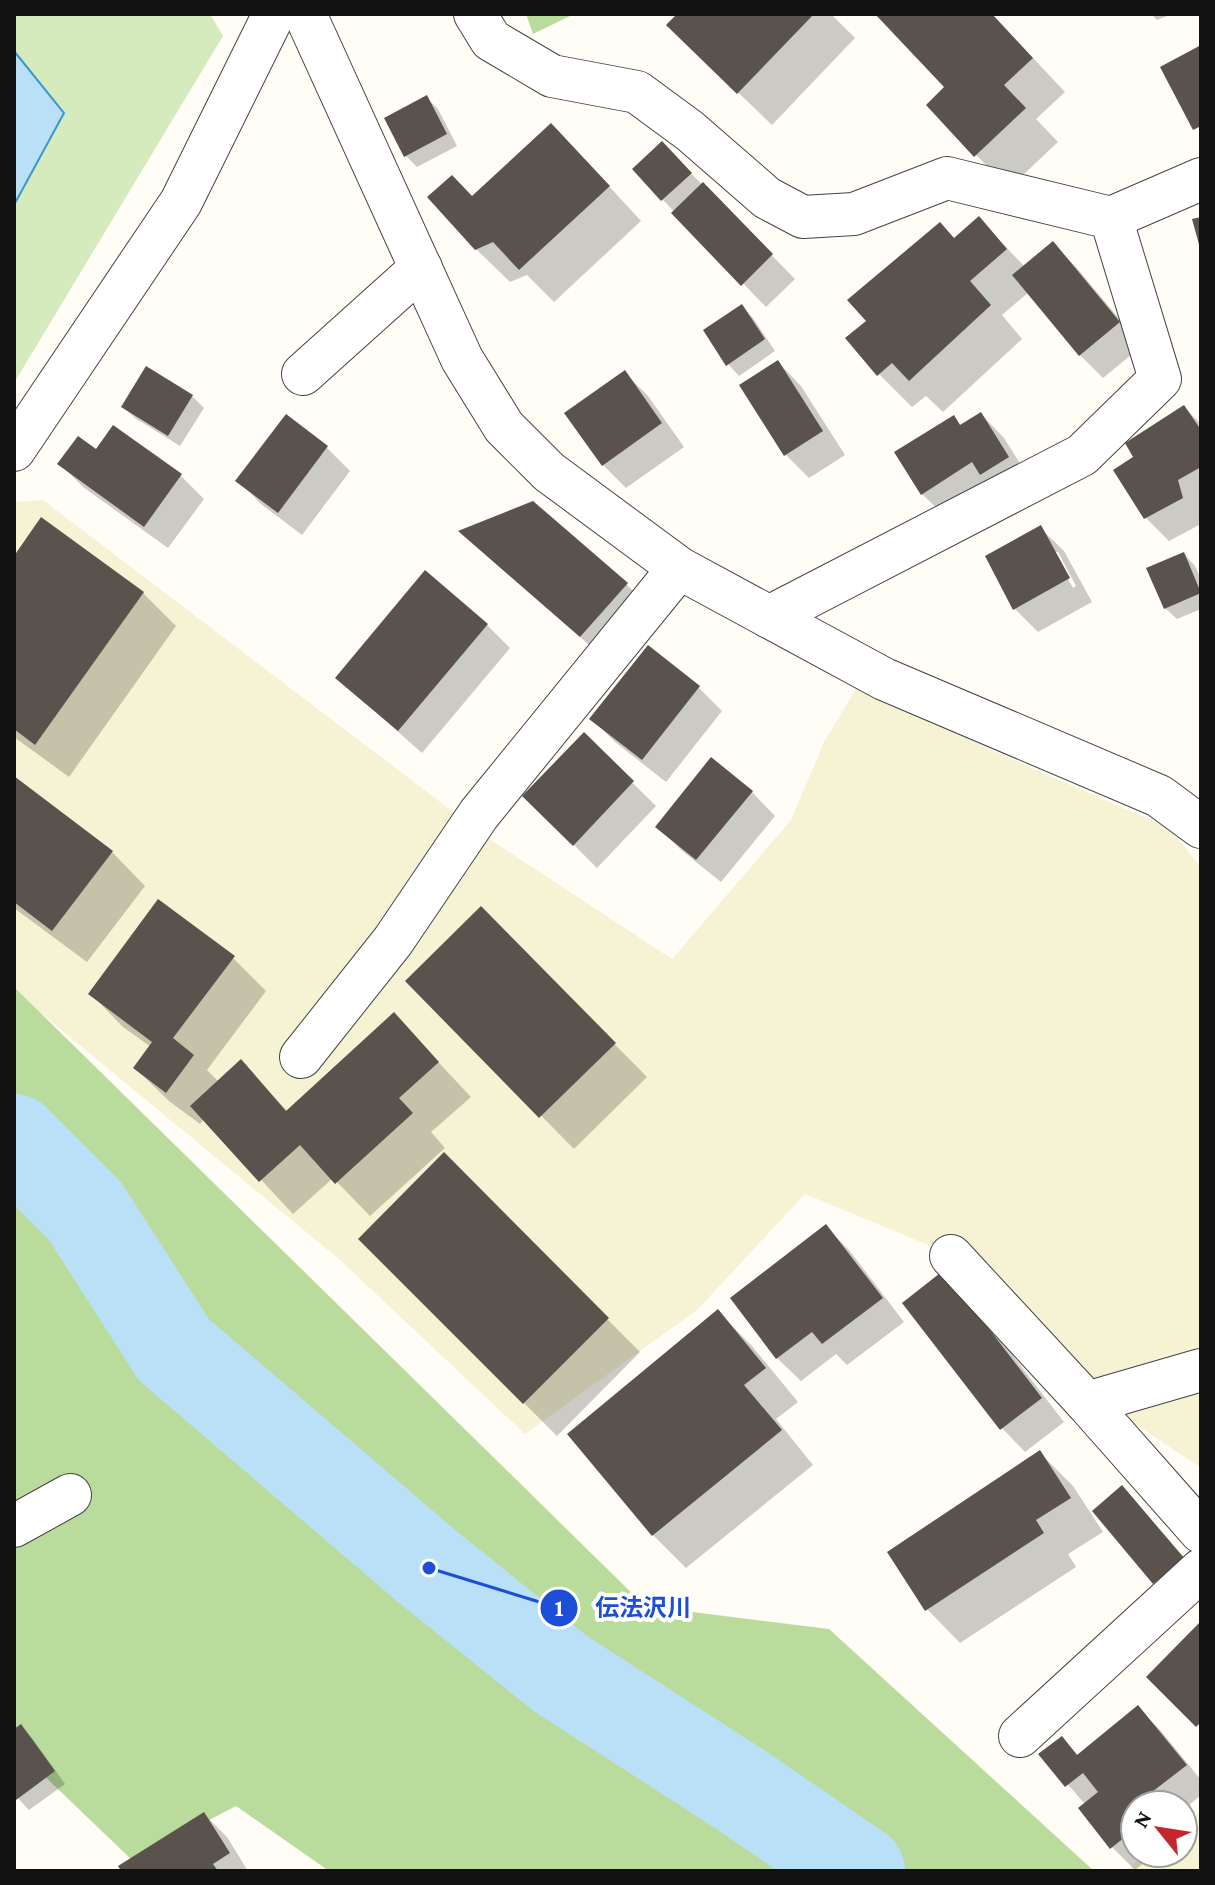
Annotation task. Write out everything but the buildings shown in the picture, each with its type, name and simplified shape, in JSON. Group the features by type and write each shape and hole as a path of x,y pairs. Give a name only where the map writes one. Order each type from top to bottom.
{"street":[{"path":"14,450 181,202 274,14"},
{"path":"305,14 462,359 504,427 549,472 679,568 884,679 1159,796 1201,827"},
{"path":"475,14 491,40 552,76 637,92 690,131 767,198 803,217 854,214 947,178 1111,218 1201,179"},
{"path":"769,617 1082,455 1160,379 1111,218"},
{"path":"303,374 421,268"},
{"path":"301,1057 393,941 479,814 679,568"},
{"path":"951,1256 1201,1532"},
{"path":"1087,1403 1201,1370"},
{"path":"14,1526 70,1495"},
{"path":"1020,1736 1201,1570"}],"shaded area":[{"path":"43,500 485,836 672,959 791,820 824,742 859,684 991,750 1171,829 1201,868 1201,1468 1129,1420 928,1245 805,1194 697,1310 525,1434 340,1260 14,991 14,502"},
{"path":"1201,1811 1201,1871 1125,1871 1199,1869"}],"green space":[{"path":"14,14 210,14 223,36 14,383"},
{"path":"526,14 574,14 533,34"},
{"path":"14,987 645,1606 829,1629 1094,1871 329,1871 236,1806 132,1860 14,1747"}],"water":[{"path":"14,51 64,113 14,205"}],"waterway":[{"path":"14,1140 85,1211 174,1350 429,1568 561,1674 741,1790 859,1871"}],"place":[{"name":"伝法沢川","path":"429,1568"}]}
